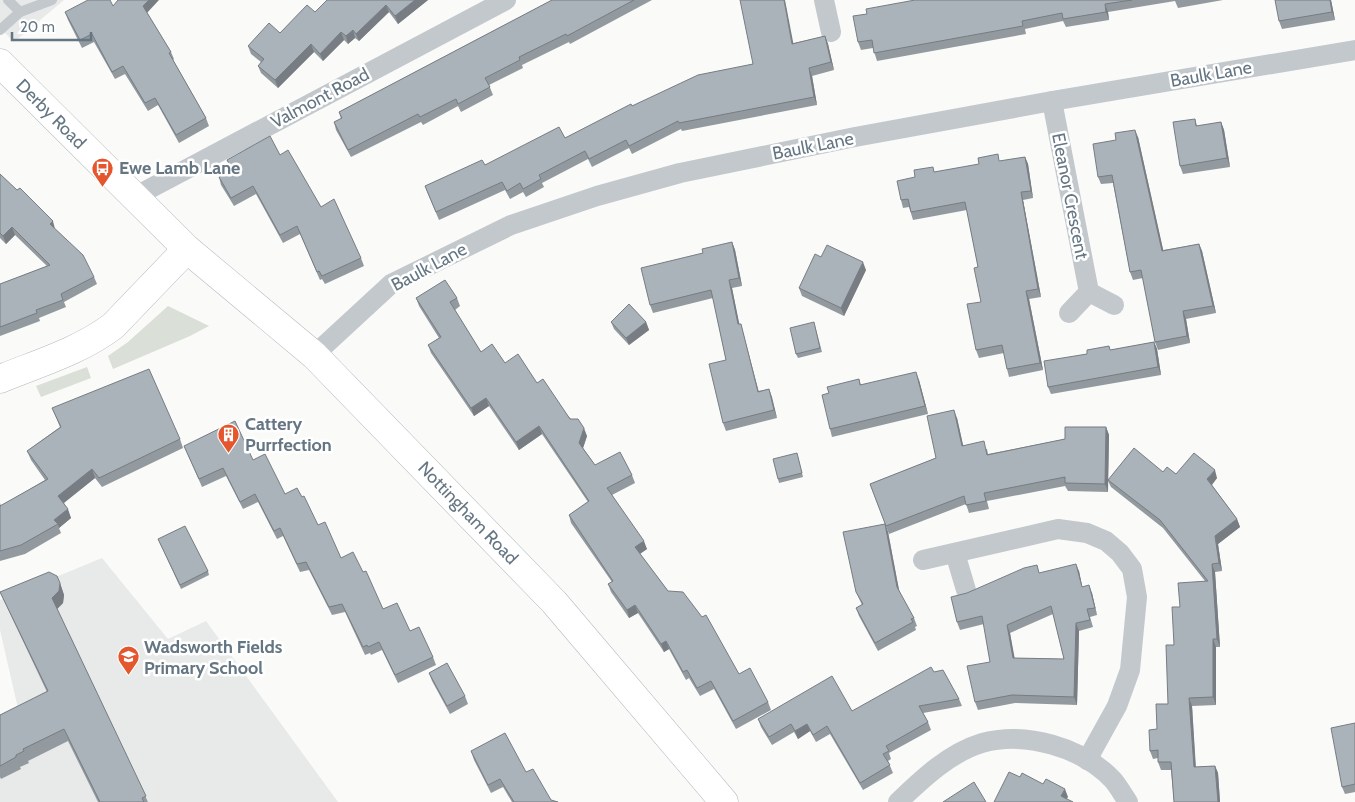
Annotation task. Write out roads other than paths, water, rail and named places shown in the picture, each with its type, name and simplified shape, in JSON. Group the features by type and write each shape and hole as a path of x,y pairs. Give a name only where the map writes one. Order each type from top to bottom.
{"main road":[{"name":"Derby Road","path":"0,63 187,249"},
{"name":"Nottingham Road","path":"187,249 314,355 554,602 719,801"},
{"path":"0,378 79,348 101,336 113,326 187,249"}],"street":[{"name":"Valmont Road","path":"134,197 506,0"},
{"path":"824,0 831,32"},
{"name":"Baulk Lane","path":"314,355 391,284 519,222 597,196 680,173 855,137 1052,101 1355,50"},
{"name":"Eleanor Crescent","path":"1052,101 1089,292"},
{"path":"1069,313 1089,292 1114,305"},
{"path":"923,560 1058,529 1074,530 1106,541 1120,553 1132,570 1137,597 1130,670 1117,706 1087,760"},
{"path":"955,553 966,590"},
{"path":"898,802 928,774 954,757 982,743 1011,739 1044,742 1087,760 1112,780 1128,802"}],"lane":[{"path":"8,0 20,12"},
{"path":"0,30 20,12 52,0"}],"place":[{"name":"Ewe Lamb Lane","path":"103,187"},
{"name":"Cattery Purrfection","path":"229,453"},
{"name":"Wadsworth Fields Primary School","path":"128,676"}]}
